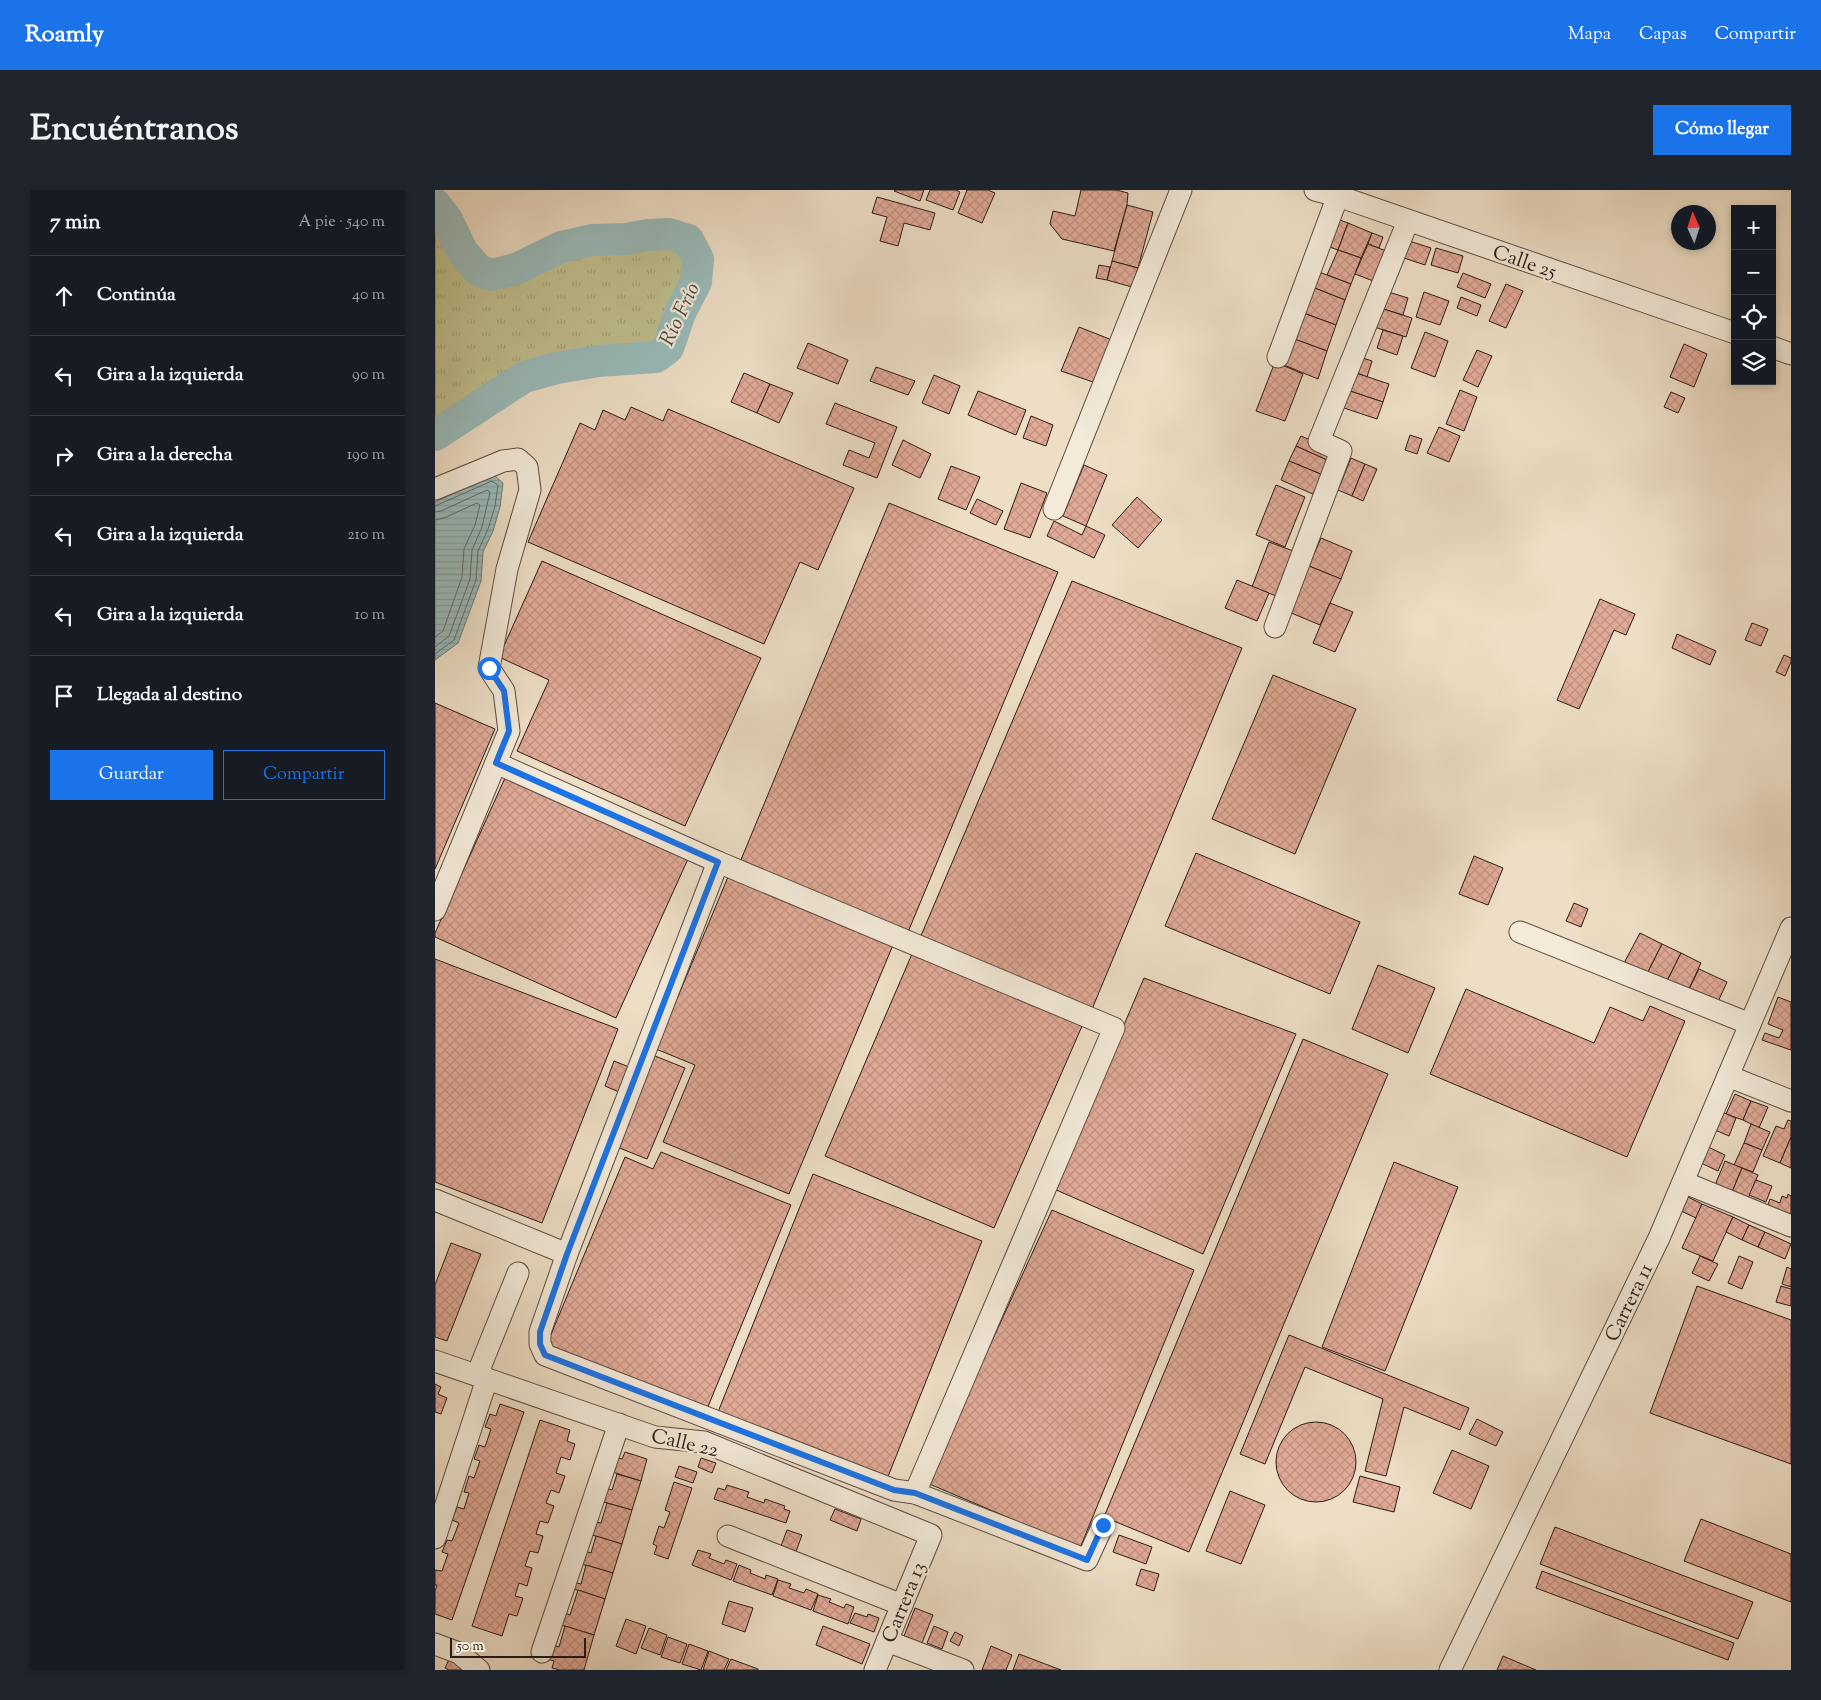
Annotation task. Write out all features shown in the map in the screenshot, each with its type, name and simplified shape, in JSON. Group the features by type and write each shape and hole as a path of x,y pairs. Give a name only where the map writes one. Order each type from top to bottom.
{"street":[{"path":"1054,509 1181,190"},
{"name":"Calle 25","path":"1315,190 1339,193 1408,221 1731,332"},
{"path":"1278,357 1339,193"},
{"path":"1275,628 1341,452 1319,441 1408,221"},
{"path":"1776,348 1791,354"},
{"path":"435,489 503,462 518,459 527,466 530,490 507,569 489,668 504,691 509,731 435,910"},
{"path":"496,763 718,862 1114,1028 915,1493"},
{"path":"718,862 567,1254 540,1332 540,1344 545,1355 894,1490 915,1493 1087,1560 1103,1525"},
{"name":"Carrera 11","path":"1450,1670 1646,1266 1791,928"},
{"path":"1520,932 1750,1024"},
{"path":"1728,1076 1791,1102"},
{"path":"1683,1182 1791,1226"},
{"path":"435,1200 567,1254"},
{"path":"435,1538 482,1377 518,1273"},
{"name":"Calle 22","path":"435,1361 655,1437 704,1442 931,1535"},
{"path":"542,1652 619,1424"},
{"name":"Carrera 13","path":"875,1670 931,1535"},
{"path":"727,1536 902,1605"},
{"path":"887,1641 963,1670"},
{"path":"435,1644 459,1653 479,1670"}],"green space":[{"path":"435,204 447,220 463,251 478,270 491,275 516,269 561,247 592,240 626,239 669,234 688,240 698,259 696,282 680,313 668,348 656,357 598,361 557,368 524,377 435,435"}],"water":[{"path":"494,475 503,483 500,507 493,531 483,552 481,581 458,643 435,660 435,502"}],"building":[{"path":"895,190 924,190 920,201"},
{"path":"930,190 956,190 960,192 953,210 926,200"},
{"path":"967,190 988,190 995,193 982,223 958,213"},
{"path":"1081,190 1116,190 1128,193 1127,205 1114,251 1062,239 1050,224 1053,211 1075,216"},
{"path":"877,197 935,213 930,230 904,223 898,246 880,241 887,217 872,213"},
{"path":"1127,205 1153,212 1138,268 1112,261"},
{"path":"1324,214 1348,223 1338,250 1313,241"},
{"path":"1348,223 1372,233 1361,258 1338,250"},
{"path":"1372,233 1383,237 1379,248 1368,244"},
{"path":"1406,240 1431,248 1425,265 1401,257"},
{"path":"1368,244 1389,252 1376,282 1355,274"},
{"path":"1436,248 1463,256 1458,273 1431,265"},
{"path":"1338,250 1361,258 1351,284 1327,275"},
{"path":"1112,261 1138,268 1132,287 1107,280"},
{"path":"1099,265 1110,267 1107,280 1096,278"},
{"path":"1303,266 1351,284 1345,300 1297,281"},
{"path":"1463,273 1491,284 1485,298 1457,287"},
{"path":"1297,281 1345,300 1336,325 1287,307"},
{"path":"1506,284 1523,291 1506,328 1489,321"},
{"path":"1385,291 1408,298 1403,315 1380,308"},
{"path":"1424,292 1449,301 1440,325 1416,317"},
{"path":"1461,297 1481,305 1477,316 1457,308"},
{"path":"1377,307 1412,318 1406,337 1371,326"},
{"path":"1298,311 1336,325 1327,351 1289,337"},
{"path":"1079,327 1112,340 1093,382 1061,371"},
{"path":"1383,330 1403,336 1397,355 1377,348"},
{"path":"1425,332 1448,341 1435,377 1411,368"},
{"path":"1289,337 1327,351 1318,379 1279,363"},
{"path":"808,343 848,360 838,384 797,368"},
{"path":"1684,344 1707,354 1694,387 1670,377"},
{"path":"1477,350 1492,356 1478,387 1463,380"},
{"path":"1360,357 1372,361 1367,377 1355,372"},
{"path":"1275,362 1303,374 1285,421 1256,411"},
{"path":"876,367 915,381 908,395 870,381"},
{"path":"1353,372 1389,384 1383,402 1347,390"},
{"path":"744,373 770,384 757,413 731,402"},
{"path":"934,375 960,386 949,414 922,403"},
{"path":"770,384 793,393 779,423 757,413"},
{"path":"1347,390 1383,402 1377,419 1341,407"},
{"path":"1460,390 1477,397 1464,431 1446,424"},
{"path":"978,391 1026,410 1016,435 968,415"},
{"path":"1671,392 1685,398 1678,413 1664,407"},
{"path":"835,403 897,427 877,478 843,465 849,450 869,458 875,443 826,424"},
{"path":"631,407 663,421 668,409 854,488 818,570 800,562 764,644 528,542 580,423 595,430 603,410 625,420"},
{"path":"1031,416 1053,425 1046,446 1023,438"},
{"path":"1439,427 1460,436 1449,462 1427,453"},
{"path":"1410,435 1422,439 1417,454 1405,450"},
{"path":"1301,436 1334,450 1329,461 1296,446"},
{"path":"903,440 931,454 920,478 892,465"},
{"path":"1296,446 1329,461 1323,475 1289,461"},
{"path":"1351,458 1365,464 1352,496 1338,490"},
{"path":"1289,461 1323,475 1315,495 1281,480"},
{"path":"1365,464 1377,469 1363,501 1352,496"},
{"path":"1084,465 1107,475 1086,526 1063,516"},
{"path":"951,466 980,477 966,510 938,499"},
{"path":"1021,483 1047,493 1030,538 1004,529"},
{"path":"1276,485 1305,497 1285,547 1256,535"},
{"path":"1137,497 1162,520 1138,548 1112,525"},
{"path":"977,499 1003,511 996,525 970,513"},
{"path":"889,503 1058,572 908,932 740,862"},
{"path":"1054,521 1082,535 1086,526 1105,535 1094,558 1047,536"},
{"path":"1321,538 1352,551 1341,579 1309,566"},
{"path":"1269,542 1296,552 1279,597 1252,587"},
{"path":"542,561 761,658 685,826 517,751 549,680 499,657"},
{"path":"1309,566 1341,579 1320,625 1289,612"},
{"path":"1237,580 1269,593 1257,621 1225,608"},
{"path":"1072,581 1242,648 1090,1014 920,938"},
{"path":"1600,599 1635,614 1626,635 1614,630 1579,709 1557,700"},
{"path":"1330,603 1353,612 1335,652 1313,643"},
{"path":"1752,623 1768,629 1761,646 1745,640"},
{"path":"1677,634 1716,651 1710,665 1672,648"},
{"path":"1784,655 1791,658 1785,676 1776,672"},
{"path":"1273,675 1356,709 1295,854 1212,819"},
{"path":"435,703 495,729 435,869"},
{"path":"505,778 688,859 616,1018 435,937 435,933"},
{"path":"1196,853 1360,922 1330,994 1165,926"},
{"path":"1474,856 1503,868 1488,905 1459,894"},
{"path":"728,877 893,945 789,1194 663,1142 695,1065 656,1049"},
{"path":"1574,903 1588,909 1581,927 1566,921"},
{"path":"1640,933 1662,944 1647,974 1624,963"},
{"path":"1662,944 1681,953 1666,983 1647,974"},
{"path":"1681,953 1701,963 1687,993 1666,983"},
{"path":"912,954 1082,1026 994,1228 825,1156"},
{"path":"435,959 618,1029 542,1223 435,1182"},
{"path":"1378,965 1435,988 1408,1053 1352,1029"},
{"path":"1699,969 1727,982 1717,1004 1688,991"},
{"path":"1144,978 1296,1034 1203,1254 1054,1189"},
{"path":"1466,989 1594,1043 1610,1007 1643,1021 1650,1006 1685,1021 1627,1157 1430,1074"},
{"path":"1778,997 1791,1002 1791,1050 1762,1040 1765,1033 1779,1038 1783,1030 1768,1024"},
{"path":"1303,1039 1388,1074 1189,1552 1104,1517"},
{"path":"650,1054 685,1068 647,1159 612,1145"},
{"path":"614,1061 629,1067 619,1092 605,1086"},
{"path":"1735,1094 1751,1101 1743,1120 1726,1114"},
{"path":"1751,1101 1768,1107 1759,1128 1743,1120"},
{"path":"1722,1112 1736,1118 1729,1136 1715,1130"},
{"path":"1788,1120 1791,1121 1791,1137 1780,1163 1763,1156 1776,1126 1784,1129"},
{"path":"1751,1124 1770,1132 1762,1150 1744,1143"},
{"path":"1791,1137 1791,1168 1780,1163"},
{"path":"1744,1143 1762,1150 1753,1172 1734,1165"},
{"path":"1706,1146 1725,1155 1718,1171 1699,1162"},
{"path":"661,1152 791,1205 707,1409 547,1344 625,1157 653,1169"},
{"path":"1725,1161 1742,1168 1732,1192 1715,1185"},
{"path":"1394,1162 1458,1187 1385,1371 1322,1347"},
{"path":"1742,1168 1758,1175 1748,1199 1732,1192"},
{"path":"813,1174 982,1241 885,1484 716,1417"},
{"path":"1756,1180 1772,1186 1766,1202 1749,1195"},
{"path":"1788,1194 1791,1196 1791,1215 1766,1210 1770,1199 1780,1203 1782,1196 1787,1198"},
{"path":"1686,1196 1702,1204 1696,1218 1679,1210"},
{"path":"1702,1204 1733,1217 1713,1261 1682,1248"},
{"path":"1052,1210 1194,1270 1080,1548 927,1483"},
{"path":"1733,1217 1749,1225 1742,1240 1726,1232"},
{"path":"1749,1225 1765,1232 1758,1247 1742,1240"},
{"path":"1765,1232 1791,1244 1785,1259 1758,1247"},
{"path":"451,1243 481,1254 447,1341 435,1337 435,1285"},
{"path":"1700,1256 1718,1264 1709,1281 1692,1273"},
{"path":"1739,1256 1753,1262 1742,1289 1728,1283"},
{"path":"1787,1267 1791,1269 1791,1287 1782,1284"},
{"path":"1697,1286 1791,1320 1791,1464 1650,1413"},
{"path":"1781,1286 1791,1289 1791,1306 1776,1302"},
{"path":"1289,1335 1469,1408 1460,1430 1404,1407 1386,1476 1365,1471 1383,1399 1305,1367 1265,1464 1240,1454"},
{"path":"435,1384 441,1387 438,1394 447,1398 441,1414 435,1412"},
{"path":"500,1404 524,1412 452,1620 435,1614 435,1591 437,1585 435,1585 435,1570 442,1571 448,1554 442,1552 447,1540 452,1541 459,1523 452,1520 457,1507 464,1509 469,1493 464,1492 469,1476 474,1478 480,1461 474,1459 479,1445 485,1447 491,1429 485,1427 490,1414 496,1416"},
{"path":"1477,1419 1503,1432 1496,1446 1469,1434"},
{"path":"540,1420 570,1430 567,1441 575,1444 570,1460 561,1457 556,1473 565,1476 559,1493 551,1490 546,1503 554,1506 548,1523 540,1521 536,1534 543,1536 538,1553 530,1551 525,1566 532,1568 527,1586 519,1583 515,1596 523,1598 517,1616 509,1614 502,1636 472,1626"},
{"path":"1316,1422 1331,1425 1344,1434 1353,1447 1356,1462 1353,1477 1344,1490 1331,1499 1316,1502 1301,1499 1288,1490 1279,1477 1276,1462 1279,1447 1288,1434 1301,1425"},
{"path":"1452,1450 1489,1466 1471,1509 1433,1493"},
{"path":"625,1452 647,1459 641,1481 609,1471 613,1457 622,1459"},
{"path":"701,1458 716,1463 712,1473 698,1467"},
{"path":"679,1466 697,1472 693,1483 675,1477"},
{"path":"617,1474 641,1481 632,1510 600,1501 604,1488 612,1490"},
{"path":"1360,1476 1400,1487 1394,1512 1353,1502"},
{"path":"674,1482 692,1488 668,1559 654,1554 657,1546 653,1544 659,1526 664,1528 670,1512 665,1510"},
{"path":"727,1485 749,1492 747,1497 764,1503 765,1499 785,1506 784,1509 790,1511 786,1523 714,1499 718,1488 725,1490"},
{"path":"1230,1491 1265,1505 1241,1564 1206,1551"},
{"path":"607,1503 632,1510 622,1544 589,1534 593,1521 601,1523"},
{"path":"835,1509 861,1519 857,1531 830,1520"},
{"path":"1701,1519 1791,1554 1791,1602 1684,1561"},
{"path":"1555,1527 1753,1602 1738,1639 1540,1564"},
{"path":"787,1530 802,1535 794,1557 779,1551"},
{"path":"1119,1535 1152,1547 1146,1564 1113,1552"},
{"path":"596,1536 622,1544 613,1573 578,1563 582,1550 591,1553"},
{"path":"698,1550 711,1554 709,1558 724,1564 726,1560 737,1564 731,1580 692,1565"},
{"path":"586,1565 613,1573 605,1599 571,1588 573,1582 581,1584"},
{"path":"739,1565 751,1570 750,1573 765,1579 766,1575 778,1579 772,1595 733,1581"},
{"path":"1141,1569 1159,1574 1154,1591 1136,1585"},
{"path":"1542,1571 1734,1643 1728,1660 1536,1588"},
{"path":"778,1580 791,1584 789,1588 804,1593 806,1589 818,1594 811,1610 773,1596"},
{"path":"578,1590 605,1599 594,1635 558,1624 562,1612 570,1615"},
{"path":"818,1595 831,1599 829,1602 844,1608 846,1604 854,1607 848,1624 813,1611"},
{"path":"729,1601 753,1608 745,1632 722,1624"},
{"path":"915,1608 933,1615 922,1643 904,1636"},
{"path":"855,1613 867,1617 868,1614 879,1618 874,1632 850,1623"},
{"path":"626,1619 646,1626 636,1654 616,1646"},
{"path":"565,1626 594,1635 584,1670 552,1668 554,1661 547,1659 551,1644 559,1647"},
{"path":"823,1626 870,1644 862,1664 816,1645"},
{"path":"934,1626 948,1632 942,1649 927,1643"},
{"path":"649,1628 667,1635 660,1655 641,1648"},
{"path":"955,1632 963,1636 959,1646 950,1641"},
{"path":"668,1637 687,1644 680,1663 661,1657"},
{"path":"689,1644 708,1651 701,1670 682,1664"},
{"path":"991,1646 1012,1655 1006,1670 982,1670"},
{"path":"709,1651 729,1659 724,1670 703,1670"},
{"path":"452,1653 469,1670 449,1670 445,1668"},
{"path":"1019,1654 1061,1670 1013,1670"},
{"path":"1503,1656 1536,1670 1497,1670"},
{"path":"731,1659 758,1669 758,1670 726,1670"}],"waterway":[{"name":"Río Frío","path":"435,204 447,220 462,251 478,270 491,275 516,269 561,247 592,240 626,239 648,235 669,234 688,240 698,259 696,282 680,313 668,348 656,357 598,361 557,368 524,377 435,435"}],"route":[{"path":"489,668 504,691 509,731 496,763 718,862 567,1254 540,1332 540,1344 545,1355 894,1490 915,1493 1087,1560 1103,1525"}]}
